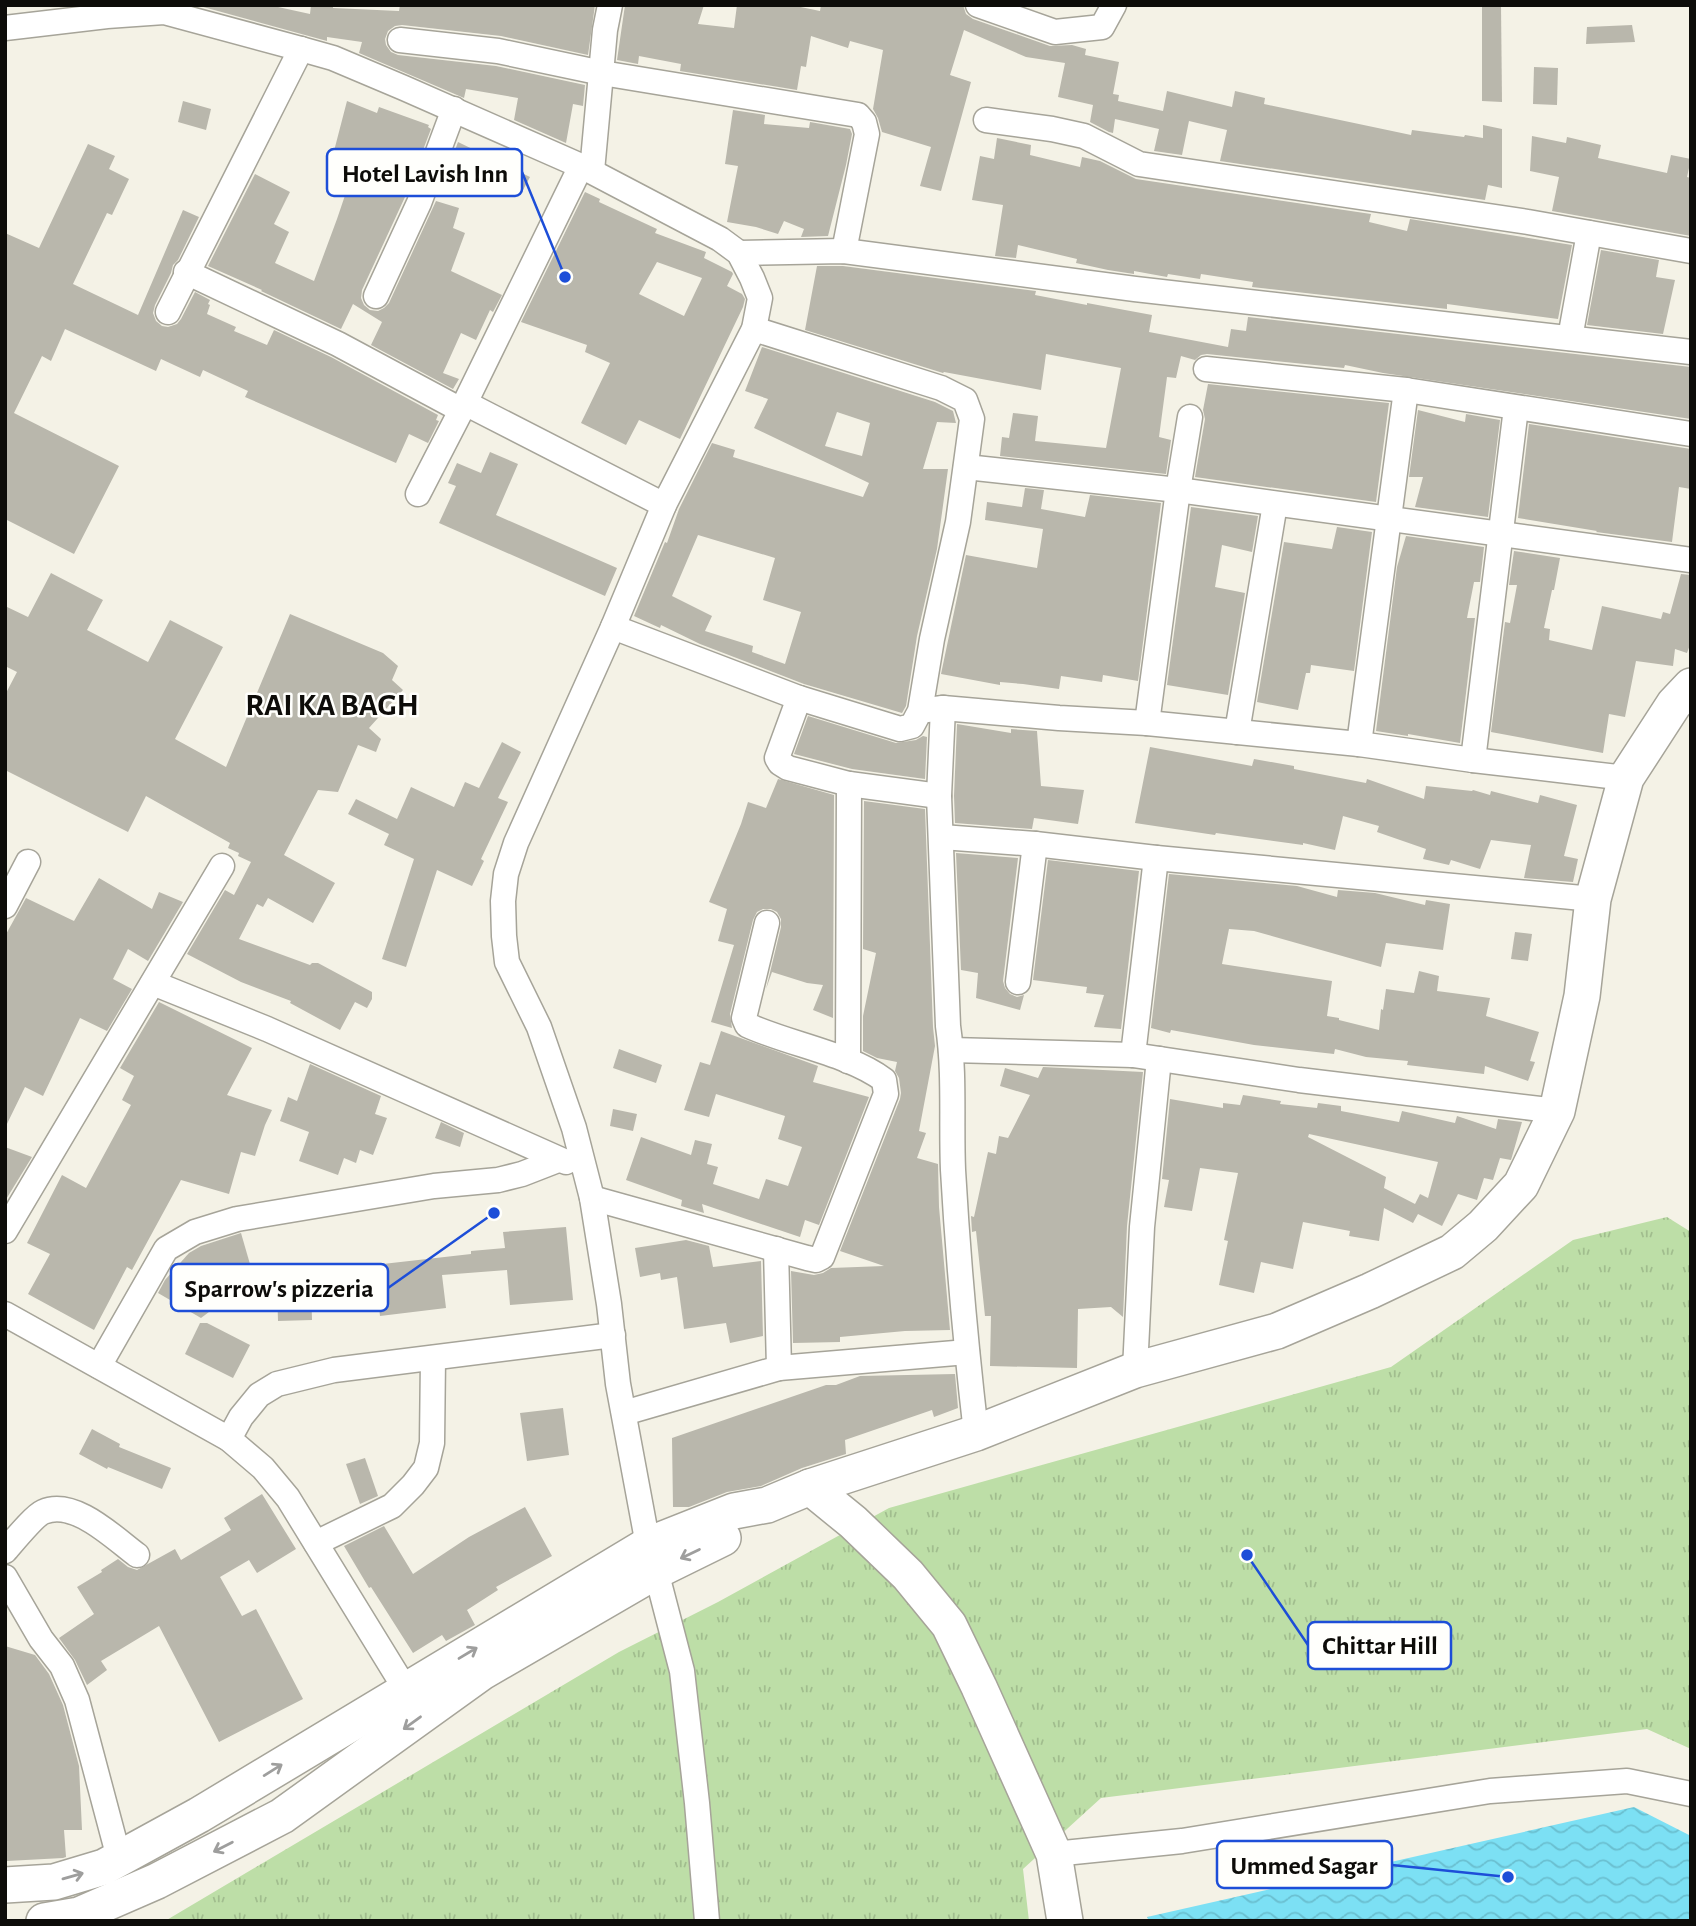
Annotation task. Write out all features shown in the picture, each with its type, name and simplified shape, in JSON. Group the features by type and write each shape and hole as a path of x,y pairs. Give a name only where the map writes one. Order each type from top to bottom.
{"street":[{"path":"418,494 586,169 610,5"},
{"path":"978,5 1055,32 1102,27 1114,5"},
{"path":"5,28 164,12 333,58 586,169 720,239 739,253 760,298 754,329 664,505 613,627 516,843 506,874 503,901 507,962 539,1027 575,1128 592,1198 618,1384 652,1558 682,1671 707,1921"},
{"path":"400,40 498,51 601,73 858,115 864,122 867,134 844,251"},
{"path":"168,312 300,49"},
{"path":"376,296 419,203 454,109"},
{"path":"986,120 1084,136 1139,164 1528,222 1691,251"},
{"path":"1570,338 1589,233"},
{"path":"739,253 844,251 1135,289 1691,352"},
{"path":"186,272 664,505"},
{"path":"754,329 941,388 965,400 972,419 958,522 932,639 931,709 942,837 953,1169 976,1433"},
{"path":"1206,369 1406,390 1691,434"},
{"path":"1359,744 1406,390"},
{"path":"1473,760 1516,408"},
{"path":"1147,723 1189,417"},
{"path":"966,467 1178,490 1691,560"},
{"path":"1237,732 1275,504"},
{"path":"613,627 799,698 900,729 912,726 931,709 1147,723 1359,744 1626,778"},
{"path":"5,1885 54,1882 104,1867 199,1815 405,1690 734,1511 767,1505 810,1487 976,1433 1135,1370 1278,1331 1451,1252 1483,1226 1521,1185 1557,1111 1581,996 1593,899 1626,778 1674,704 1691,686"},
{"path":"799,698 777,758 780,763 788,768 849,783 939,796"},
{"path":"848,1061 849,783"},
{"path":"942,837 1593,899"},
{"path":"1018,982 1035,844"},
{"path":"1133,1055 1156,859"},
{"path":"5,906 28,862"},
{"path":"5,1231 222,866"},
{"path":"592,1198 816,1260 822,1257 886,1094 884,1080 848,1061 747,1025 744,1018 767,923"},
{"path":"153,983 267,1029 558,1160 583,1167"},
{"path":"951,1050 1133,1055 1299,1080 1557,1111"},
{"path":"1135,1370 1142,1227 1159,1059"},
{"path":"99,1366 166,1249 195,1232 250,1217 434,1186 498,1180 558,1160"},
{"path":"776,1249 779,1368"},
{"path":"5,1314 229,1439 262,1468 288,1498 405,1690"},
{"path":"229,1439 241,1417 259,1395 277,1384 334,1370 613,1335"},
{"path":"624,1413 779,1368 967,1352"},
{"path":"316,1543 392,1506 426,1468 432,1443 433,1358"},
{"path":"810,1487 853,1522 908,1575 948,1625 1054,1854 1065,1921"},
{"path":"5,1551 41,1512 58,1508 83,1515 137,1555"},
{"path":"44,1921 79,1915 146,1886 282,1816 482,1672 652,1558"},
{"path":"5,1577 41,1639 62,1666 77,1700 119,1858"},
{"path":"1054,1854 1182,1841 1490,1791 1627,1781 1691,1794"}],"green space":[{"path":"1667,1217 1691,1232 1691,1749 1647,1729 1101,1798 1023,1869 1029,1921 165,1921 619,1652 718,1602 889,1508 1391,1367 1573,1240"}],"water":[{"path":"1634,1807 1691,1836 1691,1921 1149,1921 1147,1917"}],"building":[{"path":"196,5 269,5 310,14 311,5 399,11 400,5 595,5 588,55 501,36 402,25 388,31 385,39 391,52 398,55 496,66 585,85 583,106 573,104 566,143 514,120 518,98 466,89 464,98 359,53 362,42 327,37 327,41"},
{"path":"625,5 704,5 698,24 734,28 737,5 791,5 820,11 821,5 963,5 966,14 973,19 1050,46 1072,45 1086,49 1085,55 1119,62 1113,94 1119,95 1118,101 1163,111 1167,91 1232,107 1235,91 1265,98 1264,104 1411,135 1412,130 1483,138 1483,125 1502,129 1502,188 1488,185 1485,200 1220,161 1227,130 1189,121 1182,155 1154,151 1159,129 1115,119 1113,133 1109,132 1090,122 1093,105 1058,97 1065,63 1026,57 964,30 950,75 971,82 941,191 920,186 931,147 882,132 873,109 883,50 850,41 848,48 811,36 806,67 801,66 797,90 680,71 681,64 639,56 638,64 617,60"},
{"path":"1482,5 1501,5 1502,102 1482,101"},
{"path":"1632,25 1635,42 1586,44 1587,27"},
{"path":"1534,67 1558,68 1557,105 1533,104"},
{"path":"183,101 211,109 206,130 178,122"},
{"path":"347,101 377,113 379,107 429,125 431,129 423,150 418,149 401,191 407,193 362,290 364,305 370,310 378,311 389,303 436,201 459,208 453,228 465,233 451,271 502,295 493,312 490,310 476,340 461,333 443,373 459,379 453,389 371,345 382,322 353,304 341,329 208,266 255,174 290,192 274,224 289,232 275,263 314,281 357,160 334,151"},
{"path":"733,110 765,115 764,124 809,128 810,122 850,129 852,134 846,165 828,236 801,237 804,229 784,221 778,234 727,222 738,166 725,164"},
{"path":"1532,136 1566,143 1567,137 1601,145 1598,158 1667,173 1671,155 1691,159 1687,177 1691,178 1691,236 1552,211 1559,177 1530,171"},
{"path":"997,138 1031,145 1030,155 1080,167 1082,157 1100,161 1136,179 1371,214 1369,222 1407,231 1410,219 1572,245 1558,319 1447,304 1447,309 1252,287 1253,282 1201,274 1200,279 1134,271 1134,274 1076,263 1077,259 1018,245 1016,258 995,256 1003,205 972,200 980,156 994,159"},
{"path":"458,142 530,177 523,190 451,161"},
{"path":"88,144 115,156 109,169 129,179 112,215 107,213 73,284 138,315 183,210 199,217 155,305 153,313 156,321 168,327 177,324 195,292 210,300 207,314 236,327 234,331 267,345 274,330 331,357 438,415 436,420 439,421 428,443 409,434 396,463 245,397 248,391 203,370 200,377 161,359 156,371 65,329 51,361 42,356 14,413 119,466 74,554 5,519 5,233 39,248"},
{"path":"585,192 600,199 599,202 657,229 655,233 706,252 704,258 732,272 727,286 742,294 745,299 680,439 639,420 626,445 581,423 610,363 585,352 587,345 521,322","holes":["657,262 702,278 684,316 639,294"]},
{"path":"1601,250 1659,260 1656,277 1675,280 1663,334 1587,325"},
{"path":"817,266 843,266 1036,291 1035,295 1152,315 1149,332 1228,347 1231,329 1246,331 1248,317 1691,367 1691,419 1345,365 1344,368 1207,354 1195,360 1181,356 1176,378 1167,377 1159,437 1171,440 1166,474 1000,456 1002,437 1009,438 1013,413 1038,416 1035,441 1106,448 1121,368 1046,354 1041,390 943,373 805,330"},
{"path":"762,347 935,402 953,411 956,423 937,422 923,469 948,469 937,549 917,636 906,706 902,713 804,684 634,616 665,542 667,543 679,509 712,443 735,450 733,457 863,497 869,483 754,428 768,399 745,391","holes":["837,412 870,423 862,456 825,446","698,535 775,558 763,600 801,612 785,664 752,652 753,646 705,631 712,616 672,596"]},
{"path":"1208,384 1389,403 1376,502 1195,477"},
{"path":"1418,410 1465,422 1466,414 1500,420 1488,517 1415,507 1423,477 1409,477"},
{"path":"1529,424 1691,449 1691,489 1679,487 1672,542 1518,518"},
{"path":"490,452 518,464 496,515 617,568 605,596 439,523 456,486 448,483 457,463 481,473"},
{"path":"1025,488 1044,490 1041,509 1085,517 1090,495 1161,503 1138,681 1103,675 1102,682 1061,676 1059,689 1000,682 1000,685 941,674 966,555 1037,568 1043,529 985,520 987,502 1022,507"},
{"path":"1191,507 1258,516 1252,552 1222,545 1215,587 1245,593 1228,695 1167,685"},
{"path":"1337,527 1372,532 1354,671 1311,665 1310,673 1306,673 1298,710 1257,702 1284,542 1332,549"},
{"path":"1406,536 1484,547 1480,582 1474,582 1467,618 1475,618 1460,743 1376,731 1397,567"},
{"path":"1514,551 1560,558 1544,628 1550,629 1549,640 1592,650 1602,606 1661,619 1663,612 1670,614 1681,574 1691,575 1691,642 1687,653 1675,649 1673,666 1636,661 1625,717 1609,714 1603,753 1491,732 1505,622 1510,623 1517,585 1509,585"},
{"path":"51,573 103,600 87,630 148,662 170,620 223,647 175,739 226,767 290,614 383,653 398,666 392,680 403,690 369,728 381,739 376,752 358,745 338,792 318,790 284,855 335,883 313,923 268,898 263,907 257,904 239,939 310,965 318,963 372,992 367,1008 355,1002 340,1030 290,1003 291,1001 241,982 187,954 225,890 234,895 251,862 228,848 230,843 146,796 128,832 5,770 5,695 17,672 5,666 5,606 28,617"},
{"path":"808,716 896,743 927,737 925,779 852,769 794,754"},
{"path":"957,724 1011,733 1011,729 1037,731 1041,786 1084,790 1078,824 1034,818 1032,829 955,823"},
{"path":"502,742 521,752 498,798 508,802 481,859 484,861 472,886 437,870 406,967 382,959 414,859 384,845 389,834 348,814 356,799 397,819 411,787 454,807 465,782 479,788"},
{"path":"1150,747 1252,766 1254,759 1366,783 1367,779 1424,799 1426,786 1473,790 1490,795 1491,791 1538,803 1540,795 1577,805 1564,856 1578,859 1573,882 1524,878 1531,845 1491,840 1480,869 1451,860 1449,865 1423,859 1426,849 1377,832 1379,826 1343,816 1335,850 1303,843 1215,835 1135,823"},
{"path":"778,779 834,795 833,1018 813,1010 823,985 772,972 766,989 781,919 777,912 763,909 757,912 753,920 730,1014 732,1028 711,1022 734,945 718,941 727,909 709,902 748,802 766,808"},
{"path":"864,801 925,809 935,1046 919,1131 926,1133 917,1158 938,1164 939,1207 950,1330 840,1337 840,1342 793,1343 791,1271 814,1275 831,1268 884,1266 840,1251 901,1093 895,1071 897,1062 877,1058 863,1051 863,1016 876,953 863,949"},
{"path":"956,853 1018,858 1003,981 1010,994 1017,997 1024,995 1020,1010 976,998 978,973 961,970"},
{"path":"1048,860 1139,871 1121,1029 1094,1027 1104,995 1086,993 1087,987 1033,980"},
{"path":"1169,874 1297,886 1337,897 1338,890 1375,893 1425,905 1426,900 1450,904 1443,950 1386,943 1381,967 1254,931 1229,929 1222,964 1332,981 1327,1016 1379,1030 1386,989 1414,993 1419,971 1439,976 1437,991 1490,998 1486,1016 1539,1032 1530,1061 1535,1062 1528,1081 1485,1066 1484,1074 1407,1065 1408,1061 1366,1057 1335,1049 1334,1054 1254,1045 1151,1028"},
{"path":"99,878 152,909 159,892 183,902 148,961 128,949 113,979 132,989 107,1031 80,1018 43,1096 25,1087 5,1128 5,936 26,898 74,921"},
{"path":"1515,932 1532,934 1528,961 1511,959"},
{"path":"159,1002 252,1048 227,1095 272,1110 255,1156 241,1152 229,1194 181,1180 132,1270 127,1267 94,1330 28,1294 50,1254 27,1243 62,1175 86,1188 131,1105 122,1100 134,1076 120,1068"},
{"path":"721,1031 818,1066 813,1082 869,1097 819,1225 805,1220 800,1237 702,1204 704,1213 681,1206 682,1200 626,1180 641,1137 691,1155 695,1140 712,1144 707,1164 718,1167 713,1184 759,1199 766,1179 788,1186 802,1147 778,1139 785,1116 716,1094 709,1117 684,1110 700,1062 710,1065"},
{"path":"619,1049 662,1065 656,1083 613,1068"},
{"path":"310,1064 381,1096 375,1114 387,1118 373,1155 360,1150 356,1163 344,1158 338,1175 299,1161 309,1132 280,1121 288,1097 297,1101"},
{"path":"1043,1067 1143,1072 1127,1226 1123,1317 1111,1307 1078,1309 1077,1368 990,1366 991,1316 985,1316 976,1231 972,1232 971,1216 974,1217 988,1152 996,1154 999,1136 1008,1138 1030,1095 1000,1086 1005,1068 1038,1078"},
{"path":"1243,1095 1281,1101 1280,1104 1317,1108 1318,1103 1341,1106 1341,1111 1399,1122 1402,1111 1455,1123 1457,1116 1496,1129 1498,1119 1522,1122 1511,1160 1500,1158 1493,1180 1484,1178 1477,1200 1458,1194 1442,1226 1418,1214 1413,1223 1384,1208 1379,1241 1349,1236 1350,1231 1303,1222 1293,1269 1261,1262 1254,1293 1219,1285 1228,1241 1224,1240 1238,1173 1200,1168 1192,1211 1164,1207 1169,1180 1162,1179 1170,1099 1223,1108 1223,1103 1240,1105","holes":["1309,1134 1438,1162 1428,1198 1420,1194 1415,1204 1384,1188 1386,1177 1308,1137"]},
{"path":"613,1109 637,1114 633,1131 610,1126"},
{"path":"441,1122 464,1133 460,1147 435,1138"},
{"path":"5,1147 32,1157 5,1201"},
{"path":"566,1227 573,1300 510,1305 507,1270 442,1275 446,1308 380,1316 374,1265 505,1248 503,1232"},
{"path":"241,1233 254,1278 201,1318 158,1293 165,1280 189,1253 201,1246"},
{"path":"686,1240 709,1246 713,1267 761,1261 763,1336 730,1343 726,1323 684,1329 677,1277 661,1280 660,1273 640,1277 635,1248"},
{"path":"311,1288 312,1320 278,1321 277,1289"},
{"path":"200,1323 207,1323 250,1345 233,1378 185,1354"},
{"path":"955,1374 958,1408 934,1417 932,1410 845,1440 846,1454 802,1468 761,1486 727,1492 689,1507 673,1507 672,1438 826,1385 836,1385 860,1376"},
{"path":"563,1408 569,1455 527,1461 520,1413"},
{"path":"92,1429 120,1444 119,1447 171,1468 162,1489 108,1467 107,1469 79,1454"},
{"path":"365,1458 378,1496 360,1504 346,1464"},
{"path":"262,1494 296,1549 257,1573 249,1560 220,1577 242,1616 256,1609 303,1699 219,1742 159,1626 101,1661 107,1670 87,1685 75,1660 59,1638 94,1614 77,1587 118,1559 137,1570 175,1549 181,1560 231,1530 224,1518"},
{"path":"525,1507 552,1556 496,1587 498,1590 467,1610 475,1625 446,1641 442,1635 413,1653 344,1546 384,1526 413,1574 469,1537"},
{"path":"5,1646 35,1655 49,1674 63,1705 79,1766 82,1830 64,1830 66,1857 63,1858 7,1861"}],"place":[{"name":"Hotel Lavish Inn","path":"565,277"},
{"name":"Sparrow's pizzeria","path":"494,1213"},
{"name":"Chittar Hill","path":"1247,1555"},
{"name":"Ummed Sagar","path":"1508,1877"}],"district":[{"name":"RAI KA BAGH","path":"332,704"}]}
